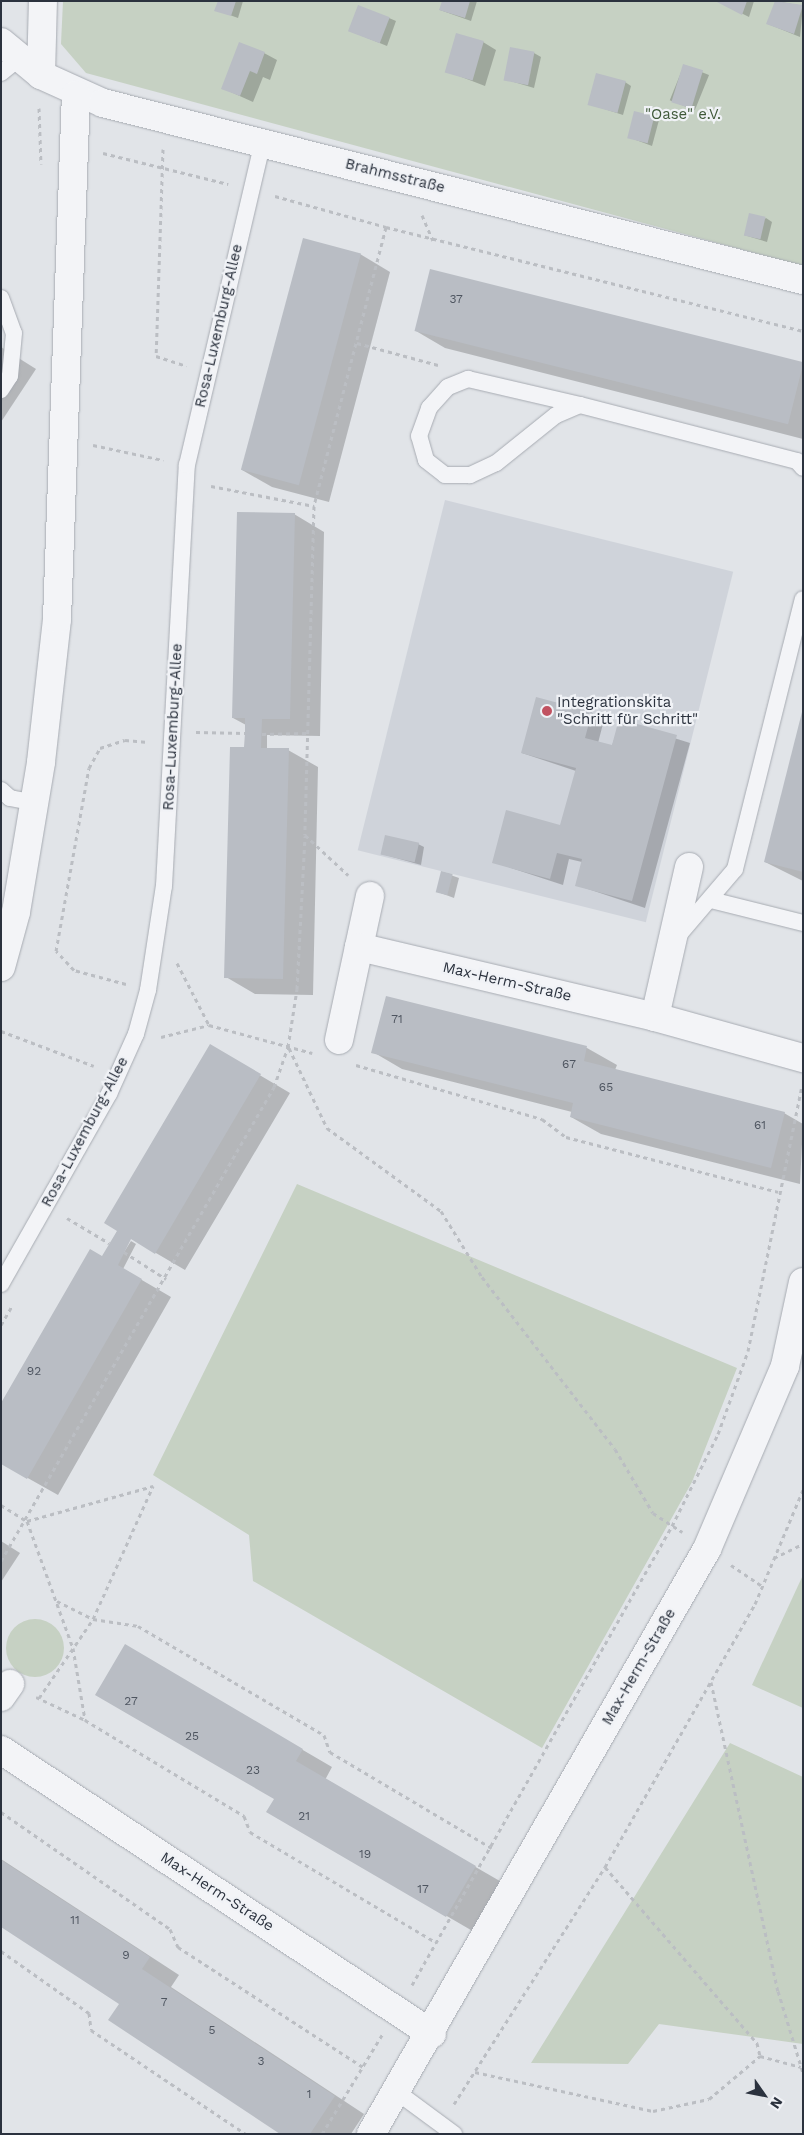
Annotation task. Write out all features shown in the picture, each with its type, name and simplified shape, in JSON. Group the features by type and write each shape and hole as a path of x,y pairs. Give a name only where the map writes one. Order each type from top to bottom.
{"street":[{"path":"41,75 43,1"},
{"name":"Brahmsstraße","path":"7,58 76,94 803,280"},
{"path":"1,966 34,803 57,619 76,94"},
{"path":"655,1017 689,867"},
{"path":"338,1050 370,896"},
{"name":"Max-Herm-Straße","path":"359,947 655,1017 803,1058"},
{"name":"Max-Herm-Straße","path":"371,2134 432,2034 727,1508 785,1366 803,1282"},
{"name":"Max-Herm-Straße","path":"1,1750 432,2034"}],"lane":[{"name":"Rosa-Luxemburg-Allee","path":"1,1284 118,1075 148,990 164,886 187,465 263,142"},
{"path":"1,298 14,333 10,376 1,390"},
{"path":"580,406 556,415 496,463 470,475 445,475 426,460 419,436 429,408 448,387 468,380 580,406 797,461 803,468"},
{"path":"672,943 711,900 734,869 803,599"},
{"path":"1,790 10,798 34,803"},
{"path":"711,900 803,923"},
{"path":"397,2092 447,2129"}],"path":[{"path":"156,356 165,118"},
{"path":"41,137 251,190 386,227 803,331"},
{"path":"1,1561 27,1521 274,1087 288,1047 297,989 305,835 314,506 386,227"},
{"path":"357,343 430,361 468,380"},
{"path":"148,990 74,970 56,951 89,768 100,748 125,740 173,744 191,732 245,733"},
{"path":"262,734 308,733"},
{"path":"305,835 370,896"},
{"path":"174,957 209,1025"},
{"path":"158,1038 209,1025 288,1047 338,1050 542,1119 566,1137 778,1192"},
{"path":"1,1031 118,1075"},
{"path":"288,1047 327,1128 441,1211 482,1277 615,1449 653,1513 672,1526"},
{"path":"322,2134 397,2011 492,1848 672,1526 718,1434 748,1351 778,1192 803,1081"},
{"path":"73,1222 109,1243"},
{"path":"124,1252 166,1279"},
{"path":"27,1521 153,1486 93,1619 39,1698"},
{"path":"447,2129 475,2072 605,1867 755,1604 803,1490"},
{"path":"1,1505 27,1521 73,1648 85,1720"},
{"path":"774,1558 803,1544"},
{"path":"56,1602 93,1619 138,1626 324,1735 330,1752 492,1848"},
{"path":"711,1680 778,1991 803,2073"},
{"path":"5,1691 39,1698 85,1720 244,1816 250,1832 437,1943"},
{"path":"1,1812 170,1930 178,1947 363,2067"},
{"path":"605,1867 757,2043 760,2056"},
{"path":"1,1951 89,2013 91,2030 246,2134"},
{"path":"760,2056 801,2067"},
{"path":"475,2072 653,2111 709,2099 760,2056"}],"shaded area":[{"name":"Integrationskita \"Schritt für Schritt\"","path":"445,500 733,572 646,922 358,850"}],"green space":[{"name":"\"Oase\" e.V.","path":"63,1 803,1 803,266 86,73 61,44"},
{"path":"297,1184 737,1368 692,1482 542,1748 253,1581 249,1535 153,1475"},
{"path":"803,1575 803,1708 752,1685"},
{"path":"29,1619 41,1619 56,1627 64,1642 64,1654 56,1669 41,1677 29,1677 14,1669 6,1654 6,1642 14,1627"},
{"path":"730,1743 803,1777 803,2044 659,2024 628,2064 531,2063"}],"building":[{"path":"218,1 236,1 231,16 214,11"},
{"path":"442,1 470,1 465,18 439,10"},
{"path":"715,1 747,1 742,15"},
{"path":"775,1 803,5 794,34 766,24"},
{"path":"358,5 390,17 380,43 348,31"},
{"path":"456,33 484,41 473,80 445,72"},
{"path":"239,42 265,52 257,74 250,71 240,96 221,89"},
{"path":"510,47 535,52 528,85 504,80"},
{"path":"683,64 703,70 691,108 671,102"},
{"path":"596,73 626,81 617,113 587,105"},
{"path":"634,111 654,116 648,143 627,138"},
{"path":"749,213 766,217 760,239 744,235"},
{"path":"303,238 361,254 299,485 241,470"},
{"path":"430,269 803,362 788,424 415,331"},
{"path":"237,512 295,513 290,719 262,719 261,748 289,748 283,979 224,978 230,747 244,747 245,733 245,718 232,718"},
{"path":"536,697 592,712 585,738 612,745 619,719 677,735 632,901 575,886 582,859 557,853 550,879 492,863 506,810 560,825 576,768 521,753"},
{"path":"803,712 803,872 764,862"},
{"path":"385,835 419,843 415,862 381,854"},
{"path":"441,871 453,874 447,895 436,892"},
{"path":"386,996 587,1046 584,1061 785,1112 771,1168 570,1117 573,1103 371,1053"},
{"path":"210,1044 261,1074 155,1254 131,1239 118,1265 142,1279 27,1479 1,1464 1,1403 90,1249 102,1256 117,1231 104,1223"},
{"path":"125,1644 303,1749 296,1761 476,1866 446,1917 266,1812 274,1799 95,1695"},
{"path":"1,1860 150,1957 142,1969 335,2096 310,2134 280,2134 108,2020 119,2004 1,1927"}],"place":[{"name":"Integrationskita \"Schritt für Schritt\"","path":"547,711"}]}
